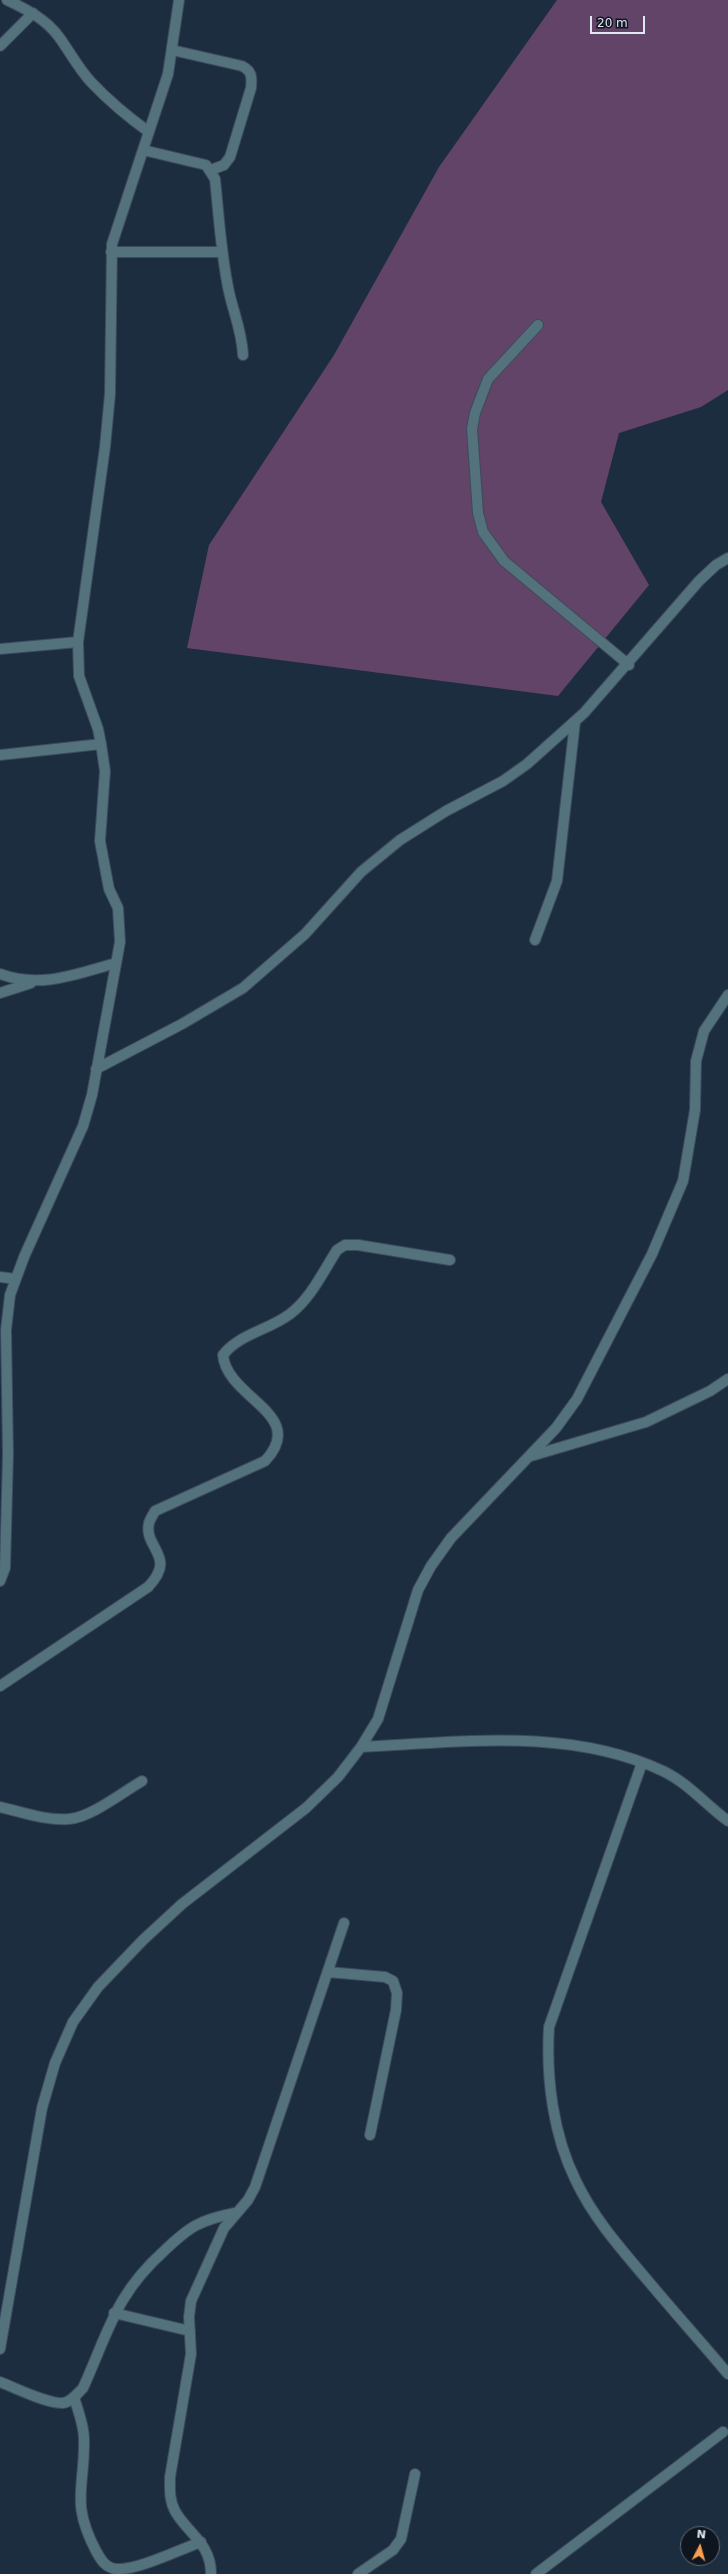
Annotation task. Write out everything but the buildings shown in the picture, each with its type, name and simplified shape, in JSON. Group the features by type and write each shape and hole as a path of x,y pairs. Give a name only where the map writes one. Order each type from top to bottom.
{"street":[{"path":"7,0 34,13 58,36 77,65 92,83 126,116 149,132"},
{"path":"0,1581 5,1568 8,1469 7,1310 16,1279 83,1126 96,1069 116,963 120,924 118,908 109,889 100,841 105,771 98,729 79,676 78,642 105,447 110,394 111,252 116,225 168,74 179,0"},
{"path":"0,46 34,13"},
{"path":"172,50 242,66 249,70 252,77 251,88 230,158 224,165 211,170"},
{"path":"143,150 196,162 211,170 215,179 222,252 229,293 242,337 243,355"},
{"path":"111,252 222,252"},
{"path":"538,325 488,379 475,413 472,429 478,513 482,532 504,562 628,665"},
{"path":"96,1069 182,1024 243,988 304,934 361,872 400,840 446,811 503,781 575,722 628,665 699,581 728,558"},
{"path":"0,649 78,642"},
{"path":"535,940 557,881 575,722"},
{"path":"0,755 101,744"},
{"path":"0,993 35,982 59,978 116,963"},
{"path":"0,974 15,980 35,982"},
{"path":"0,2349 42,2108 55,2064 73,2022 98,1987 143,1940 182,1904 306,1808 338,1777 361,1746 378,1718 418,1590 431,1566 452,1538 556,1428 577,1399 649,1261 683,1181 692,1144 695,1110 696,1061 704,1031 728,995"},
{"path":"0,1686 148,1587 157,1578 161,1561 150,1535 149,1523 155,1512 265,1461 276,1449 278,1435 276,1422 230,1376 224,1366 223,1355 231,1345 277,1323 306,1300 337,1250 346,1245 358,1245 450,1260"},
{"path":"0,1277 16,1279"},
{"path":"529,1456 646,1422 710,1391 728,1379"},
{"path":"361,1746 485,1740 551,1741 581,1745 664,1771 685,1783 710,1808 728,1821"},
{"path":"642,1763 549,2028 547,2055 551,2086 561,2143 576,2181 592,2212 612,2238 728,2374"},
{"path":"0,1807 56,1819 71,1819 100,1806 142,1781"},
{"path":"211,2574 207,2554 202,2542 175,2510 170,2495 170,2477 191,2354 191,2301 224,2228 235,2213 248,2200 254,2187 344,1923"},
{"path":"328,1972 385,1977 393,1981 396,1993 396,2010 370,2135"},
{"path":"0,2382 51,2401 64,2403 74,2398 82,2388 114,2313 144,2269 185,2231 200,2221 235,2213"},
{"path":"114,2313 190,2331"},
{"path":"74,2398 84,2437 79,2502 80,2515 85,2530 101,2561 109,2568 128,2568 202,2542"},
{"path":"536,2574 723,2432"},
{"path":"358,2574 393,2550 401,2539 415,2474"}],"shaded area":[{"path":"557,0 728,0 728,390 701,407 619,433 601,502 649,585 558,696 187,648 209,545 334,355 439,167"}]}
